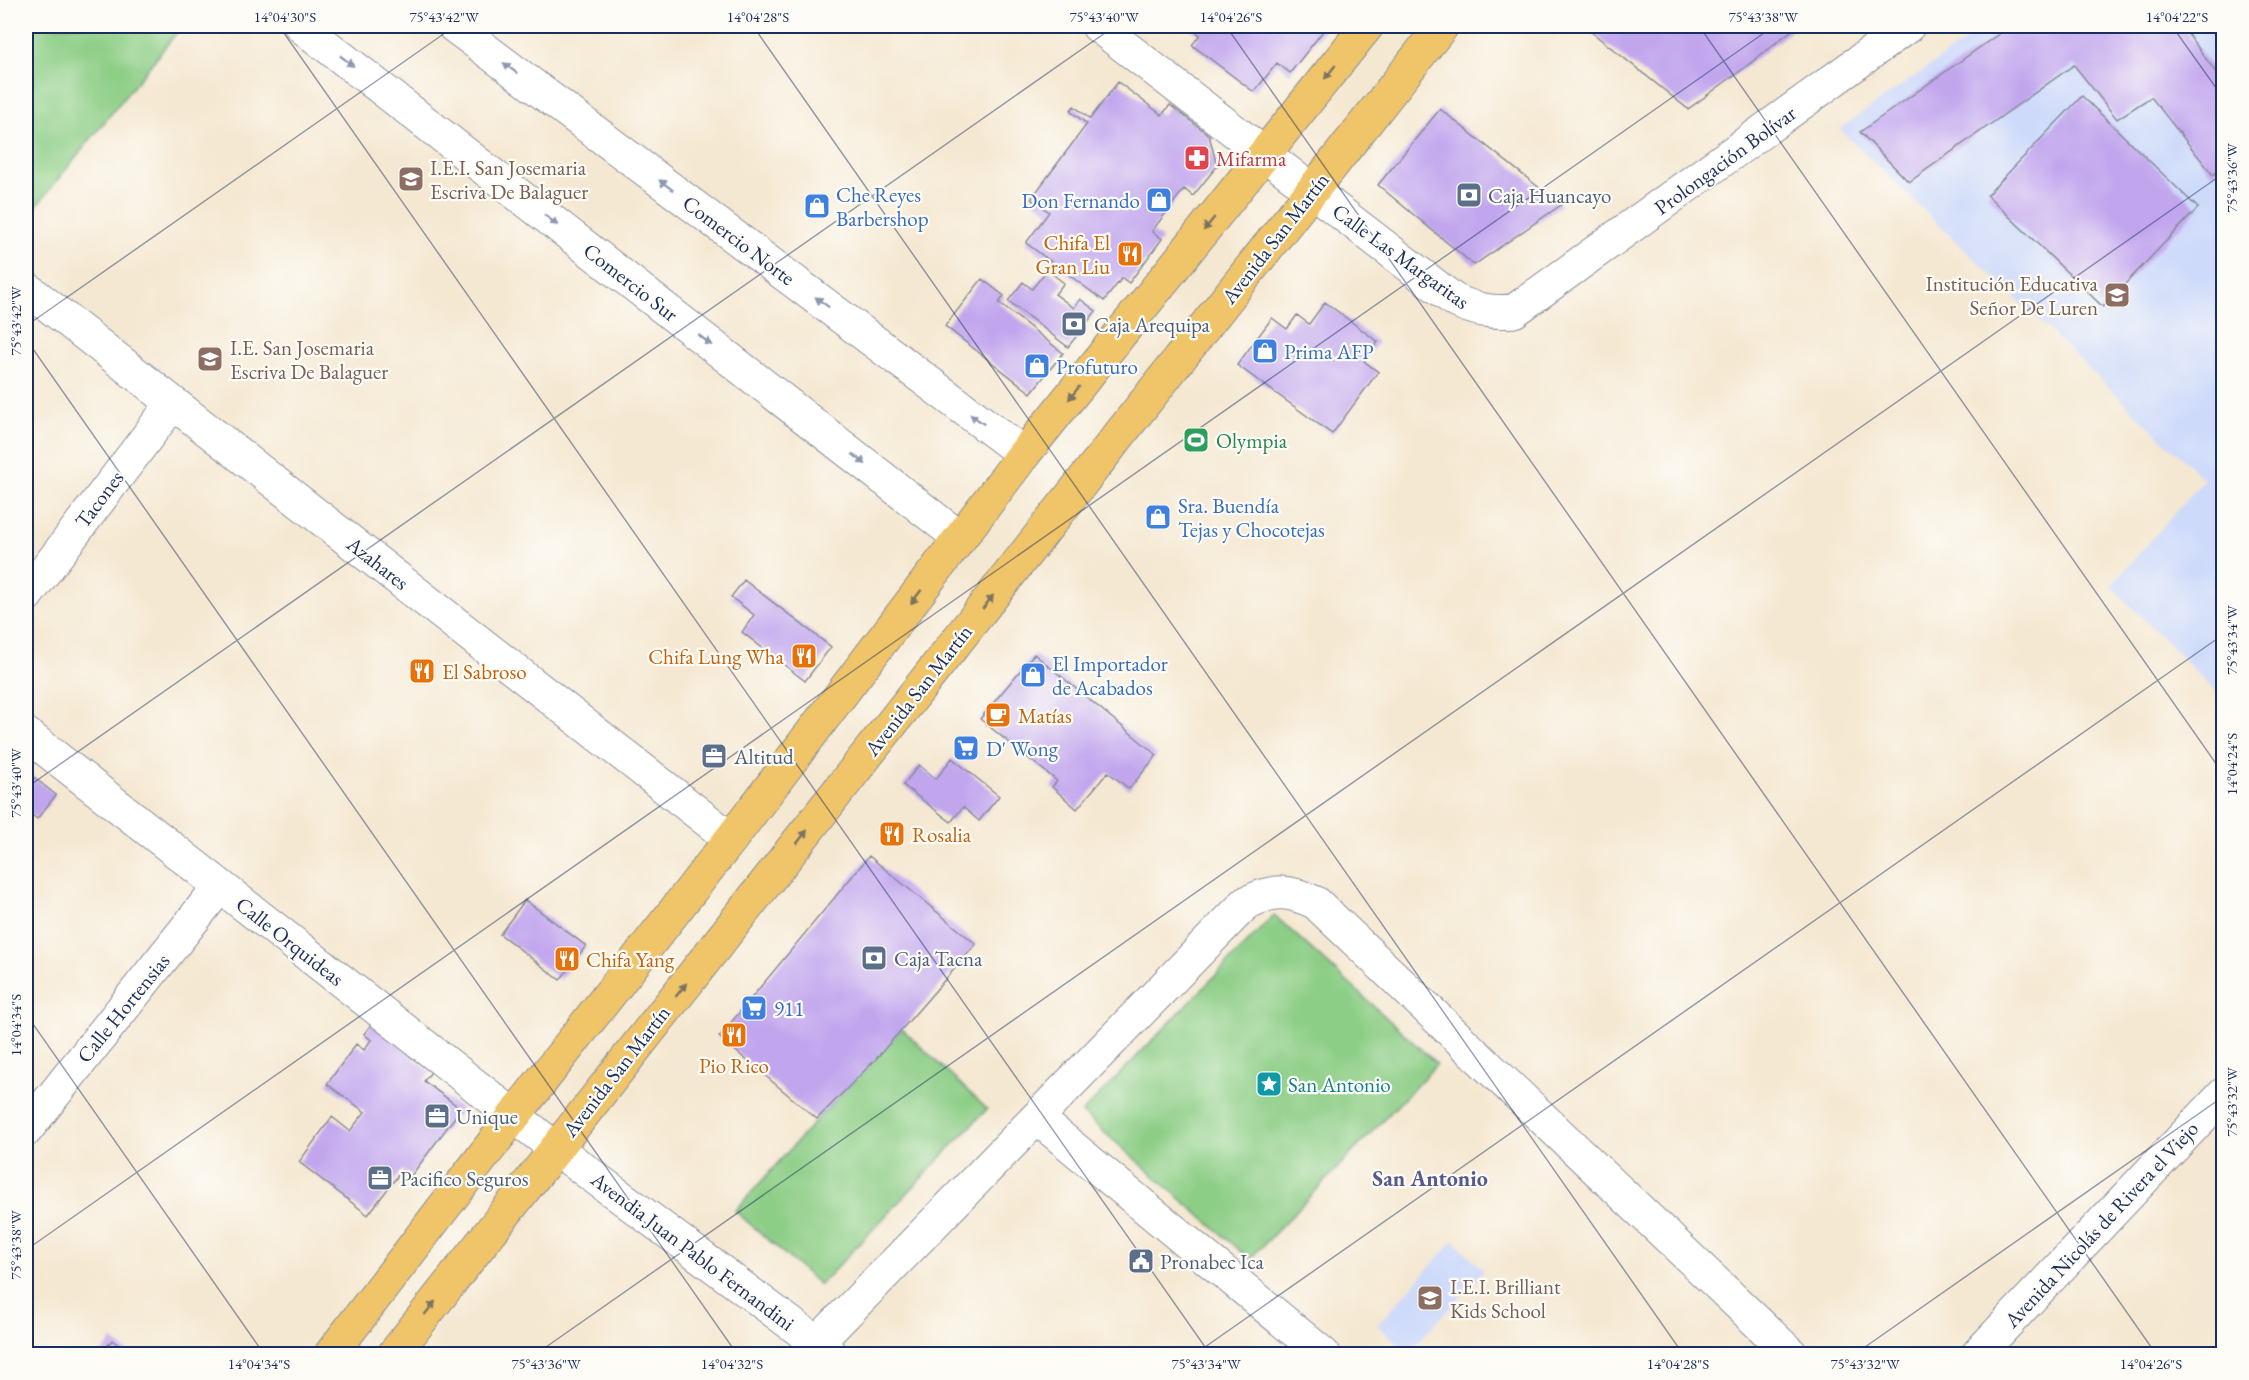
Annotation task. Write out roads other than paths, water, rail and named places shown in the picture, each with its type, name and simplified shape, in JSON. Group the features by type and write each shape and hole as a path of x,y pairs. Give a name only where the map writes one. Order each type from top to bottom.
{"main road":[{"path":"331,1354 731,839 1024,454 1366,26"},
{"name":"Avenida San Martín","path":"394,1354 1442,26"}],"street":[{"name":"Comercio Sur","path":"301,26 960,538"},
{"name":"Comercio Norte","path":"454,26 1024,454"},
{"name":"Calle Las Margaritas","path":"1098,26 1455,300 1474,309 1495,313 1514,311 1541,292"},
{"name":"Prolongación Bolívar","path":"1541,292 1908,26"},
{"name":"Azahares","path":"26,288 731,839"},
{"name":"Tacones","path":"26,596 173,403"},
{"name":"Calle Orquideas","path":"26,734 555,1148"},
{"name":"Calle Hortensias","path":"26,1130 220,886"},
{"path":"823,1349 1037,1118 1246,903 1276,892 1300,895 1316,903 1791,1354"},
{"name":"Avenida Nicolás de Rivera el Viejo","path":"1994,1349 2223,1094"},
{"path":"1037,1118 1323,1354"},
{"name":"Avendia Juan Pablo Fernandini","path":"555,1148 823,1349"}],"place":[{"name":"Mifarma","path":"1197,158"},
{"name":"I.E.I. San Josemaria Escriva De Balaguer","path":"411,179"},
{"name":"Caja Huancayo","path":"1469,195"},
{"name":"Don Fernando","path":"1159,200"},
{"name":"Che Reyes Barbershop","path":"817,206"},
{"name":"Chifa El Gran Liu","path":"1130,254"},
{"name":"Institución Educativa Señor De Luren","path":"2117,295"},
{"name":"Caja Arequipa","path":"1074,324"},
{"name":"Prima AFP","path":"1265,351"},
{"name":"I.E. San Josemaria Escriva De Balaguer","path":"210,359"},
{"name":"Profuturo","path":"1037,366"},
{"name":"Olympia","path":"1196,440"},
{"name":"Sra. Buendía Tejas y Chocotejas","path":"1158,517"},
{"name":"Chifa Lung Wha","path":"804,656"},
{"name":"El Sabroso","path":"422,671"},
{"name":"El Importador de Acabados","path":"1033,675"},
{"name":"Matías","path":"998,715"},
{"name":"D' Wong","path":"966,748"},
{"name":"Altitud","path":"714,756"},
{"name":"Rosalia","path":"892,834"},
{"name":"Caja Tacna","path":"874,958"},
{"name":"Chifa Yang","path":"567,959"},
{"name":"911","path":"754,1008"},
{"name":"Pio Rico","path":"734,1035"},
{"name":"San Antonio","path":"1269,1084"},
{"name":"Unique","path":"437,1116"},
{"name":"Pacifico Seguros","path":"380,1178"},
{"name":"Pronabec Ica","path":"1141,1261"},
{"name":"I.E.I. Brilliant Kids School","path":"1430,1298"}],"district":[{"name":"San Antonio","path":"1430,1178"}]}
